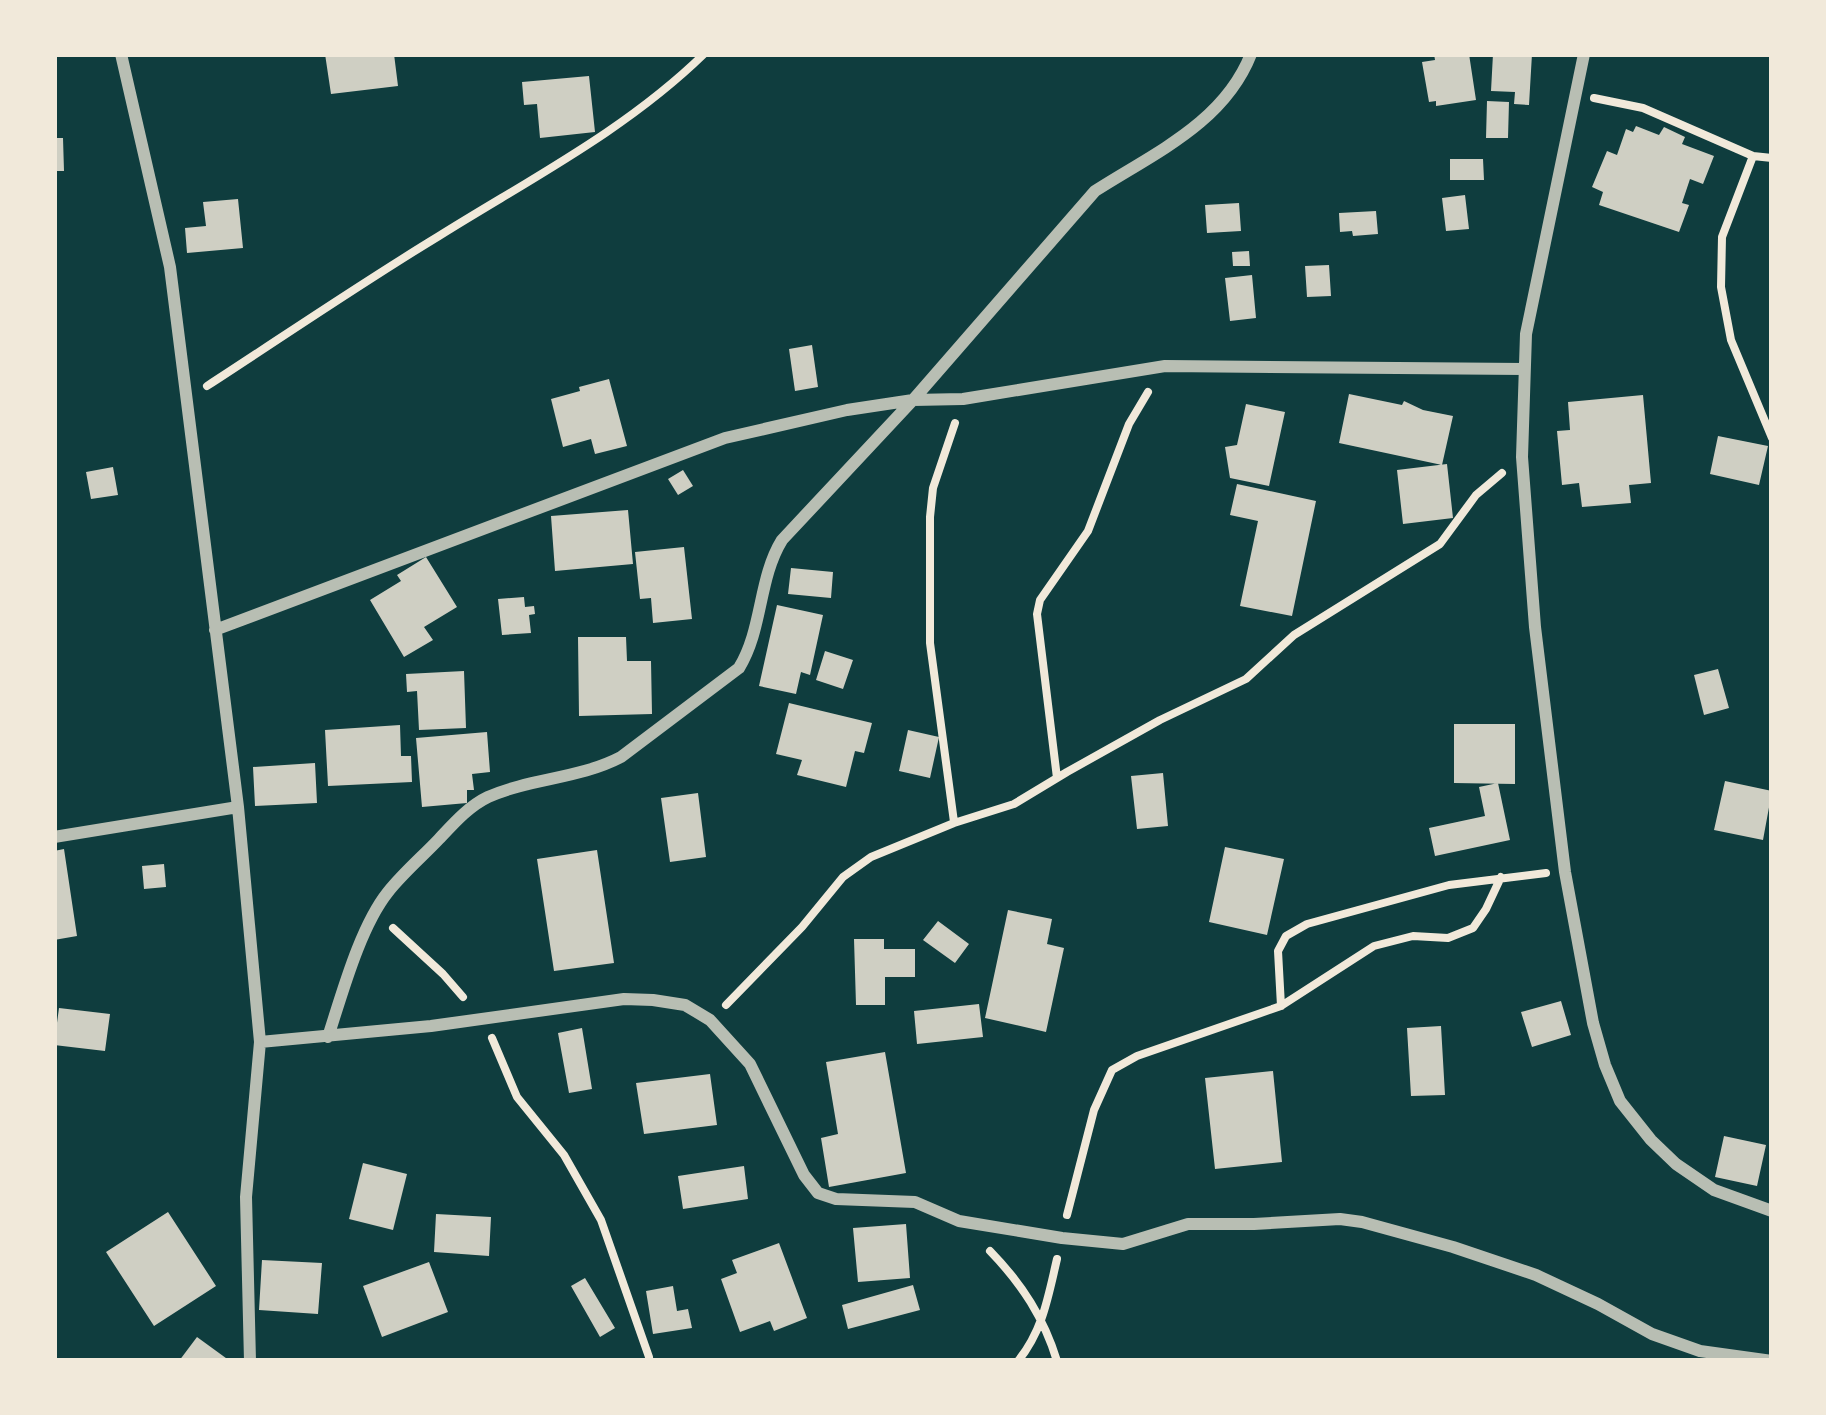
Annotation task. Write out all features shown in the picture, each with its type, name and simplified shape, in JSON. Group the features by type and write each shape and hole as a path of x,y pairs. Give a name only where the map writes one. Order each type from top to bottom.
{"street":[{"path":"121,54 170,267 238,807 260,1042 246,1197 250,1361"},
{"path":"328,1037 374,914 388,892 482,800 601,768 739,668 750,648 771,560 782,540 913,400 1084,201 1207,119 1224,101 1251,54"},
{"path":"1584,54 1526,334 1522,457 1535,627 1565,872 1593,1023 1620,1101 1676,1164 1714,1190 1772,1211"},
{"path":"215,630 725,438 847,410 913,400 963,399 1165,366 1525,369"},
{"path":"54,837 238,807"},
{"path":"260,1042 624,999 685,1005 710,1020 750,1064 804,1174 818,1193 836,1199 915,1202 959,1220 1123,1244 1188,1224 1362,1222 1536,1275 1652,1334 1700,1351 1772,1361"}],"path":[{"path":"188,399 439,236 593,143 704,54"},
{"path":"1575,94 1643,108 1754,156 1772,158"},
{"path":"1754,156 1722,237 1721,287 1731,340 1772,438"},
{"path":"1057,778 1037,614 1040,600 1088,531 1130,424 1165,366"},
{"path":"954,823 930,643 930,517 932,488 963,399"},
{"path":"710,1020 770,962 843,877 871,857 1014,804 1160,720 1246,679 1294,635 1440,544 1476,495 1522,457"},
{"path":"1281,1006 1278,950 1286,936 1307,924 1449,885 1565,872"},
{"path":"1018,1361 1043,1322 1094,1110 1112,1070 1137,1056 1281,1006 1374,946 1413,936 1448,938 1473,928 1501,877"},
{"path":"374,914 443,974 483,1019 517,1097 564,1154 601,1220 650,1357"},
{"path":"959,1220 1028,1295 1057,1361"}],"building":[{"path":"325,54 394,54 398,86 331,94"},
{"path":"1434,54 1469,54 1476,100 1436,106 1436,101 1429,102 1422,62 1435,60"},
{"path":"1493,54 1532,54 1529,105 1514,104 1515,92 1491,91"},
{"path":"589,76 595,132 540,138 537,104 524,105 522,82"},
{"path":"1487,101 1509,102 1508,138 1486,138"},
{"path":"1636,126 1659,135 1664,127 1685,137 1682,144 1714,156 1703,184 1690,179 1682,203 1689,205 1679,232 1599,205 1603,192 1592,187 1607,151 1617,155 1626,129 1633,132"},
{"path":"54,138 63,138 64,171 54,171"},
{"path":"1450,159 1483,159 1484,180 1450,180"},
{"path":"1465,195 1469,229 1446,231 1442,198"},
{"path":"238,199 243,248 187,253 185,228 206,226 203,202"},
{"path":"1239,203 1241,231 1207,233 1205,205"},
{"path":"1376,211 1378,234 1340,232 1339,213"},
{"path":"1249,251 1250,266 1233,266 1232,252"},
{"path":"1329,265 1331,296 1307,297 1305,266"},
{"path":"1252,275 1256,318 1230,321 1225,278"},
{"path":"812,345 818,387 795,391 789,349"},
{"path":"609,379 627,446 595,454 591,439 563,447 551,399"},
{"path":"1349,394 1402,405 1404,401 1453,416 1442,465 1339,443"},
{"path":"1643,395 1651,483 1629,485 1631,503 1582,507 1579,483 1562,485 1557,431 1570,430 1568,402"},
{"path":"1246,404 1285,412 1269,486 1230,478 1225,447 1237,445"},
{"path":"1718,436 1768,446 1759,485 1710,474"},
{"path":"1447,464 1453,518 1403,524 1397,470"},
{"path":"113,467 118,495 91,499 86,472"},
{"path":"683,470 693,486 678,495 668,479"},
{"path":"1237,484 1316,501 1292,616 1240,606 1258,521 1230,515"},
{"path":"628,510 633,564 555,571 551,516"},
{"path":"684,547 692,619 653,623 651,598 640,599 635,552"},
{"path":"426,557 457,607 424,627 433,640 404,657 370,600 401,581 397,575"},
{"path":"791,568 833,572 831,598 788,594"},
{"path":"524,597 525,607 534,606 535,614 529,615 531,633 502,635 498,599"},
{"path":"777,605 823,615 810,675 801,672 796,694 759,686"},
{"path":"578,637 626,637 627,661 651,661 652,714 579,716"},
{"path":"825,651 853,660 843,689 816,680"},
{"path":"1718,669 1729,708 1704,715 1694,675"},
{"path":"464,671 466,728 419,730 417,691 407,692 406,674"},
{"path":"789,703 872,723 864,753 855,751 846,787 797,775 802,760 776,754"},
{"path":"1454,724 1515,724 1515,784 1454,783"},
{"path":"400,725 401,756 411,756 412,782 328,786 325,730"},
{"path":"908,730 939,737 930,778 899,771"},
{"path":"487,732 490,772 472,774 474,790 467,790 467,803 422,807 416,738"},
{"path":"315,763 317,803 255,806 253,767"},
{"path":"1163,773 1168,826 1137,829 1131,776"},
{"path":"1725,781 1772,791 1763,840 1714,830"},
{"path":"1498,783 1510,840 1435,856 1429,828 1485,816 1479,787"},
{"path":"698,793 706,857 670,862 661,798"},
{"path":"1225,847 1284,859 1267,935 1209,922"},
{"path":"64,849 77,936 54,940 54,851"},
{"path":"597,850 614,963 554,971 537,859"},
{"path":"164,864 166,887 144,889 142,866"},
{"path":"1008,910 1052,919 1047,944 1064,948 1046,1032 985,1018"},
{"path":"938,921 969,944 955,963 923,940"},
{"path":"854,939 884,939 884,949 915,949 915,977 885,977 885,1005 856,1005"},
{"path":"1561,1001 1571,1035 1532,1047 1521,1012"},
{"path":"979,1004 983,1037 917,1044 914,1011"},
{"path":"59,1008 110,1014 105,1051 54,1045"},
{"path":"1441,1026 1445,1095 1411,1096 1407,1028"},
{"path":"582,1028 592,1089 569,1093 558,1033"},
{"path":"885,1052 906,1173 829,1187 821,1138 838,1134 826,1062"},
{"path":"1273,1071 1282,1162 1215,1169 1205,1078"},
{"path":"710,1074 717,1125 644,1134 636,1083"},
{"path":"1724,1136 1766,1145 1757,1186 1715,1177"},
{"path":"363,1163 407,1174 393,1230 349,1219"},
{"path":"744,1166 748,1199 683,1209 678,1176"},
{"path":"168,1212 216,1286 154,1326 106,1252"},
{"path":"436,1214 491,1217 489,1256 434,1252"},
{"path":"906,1224 910,1278 858,1282 853,1228"},
{"path":"779,1243 807,1318 774,1331 770,1321 740,1332 721,1279 737,1273 732,1260"},
{"path":"262,1260 322,1263 318,1314 259,1310"},
{"path":"429,1262 448,1312 382,1337 363,1286"},
{"path":"585,1278 615,1328 600,1337 571,1286"},
{"path":"913,1285 920,1310 848,1329 842,1305"},
{"path":"673,1286 677,1311 688,1309 692,1328 653,1334 646,1291"},
{"path":"197,1337 230,1361 179,1361"}]}
